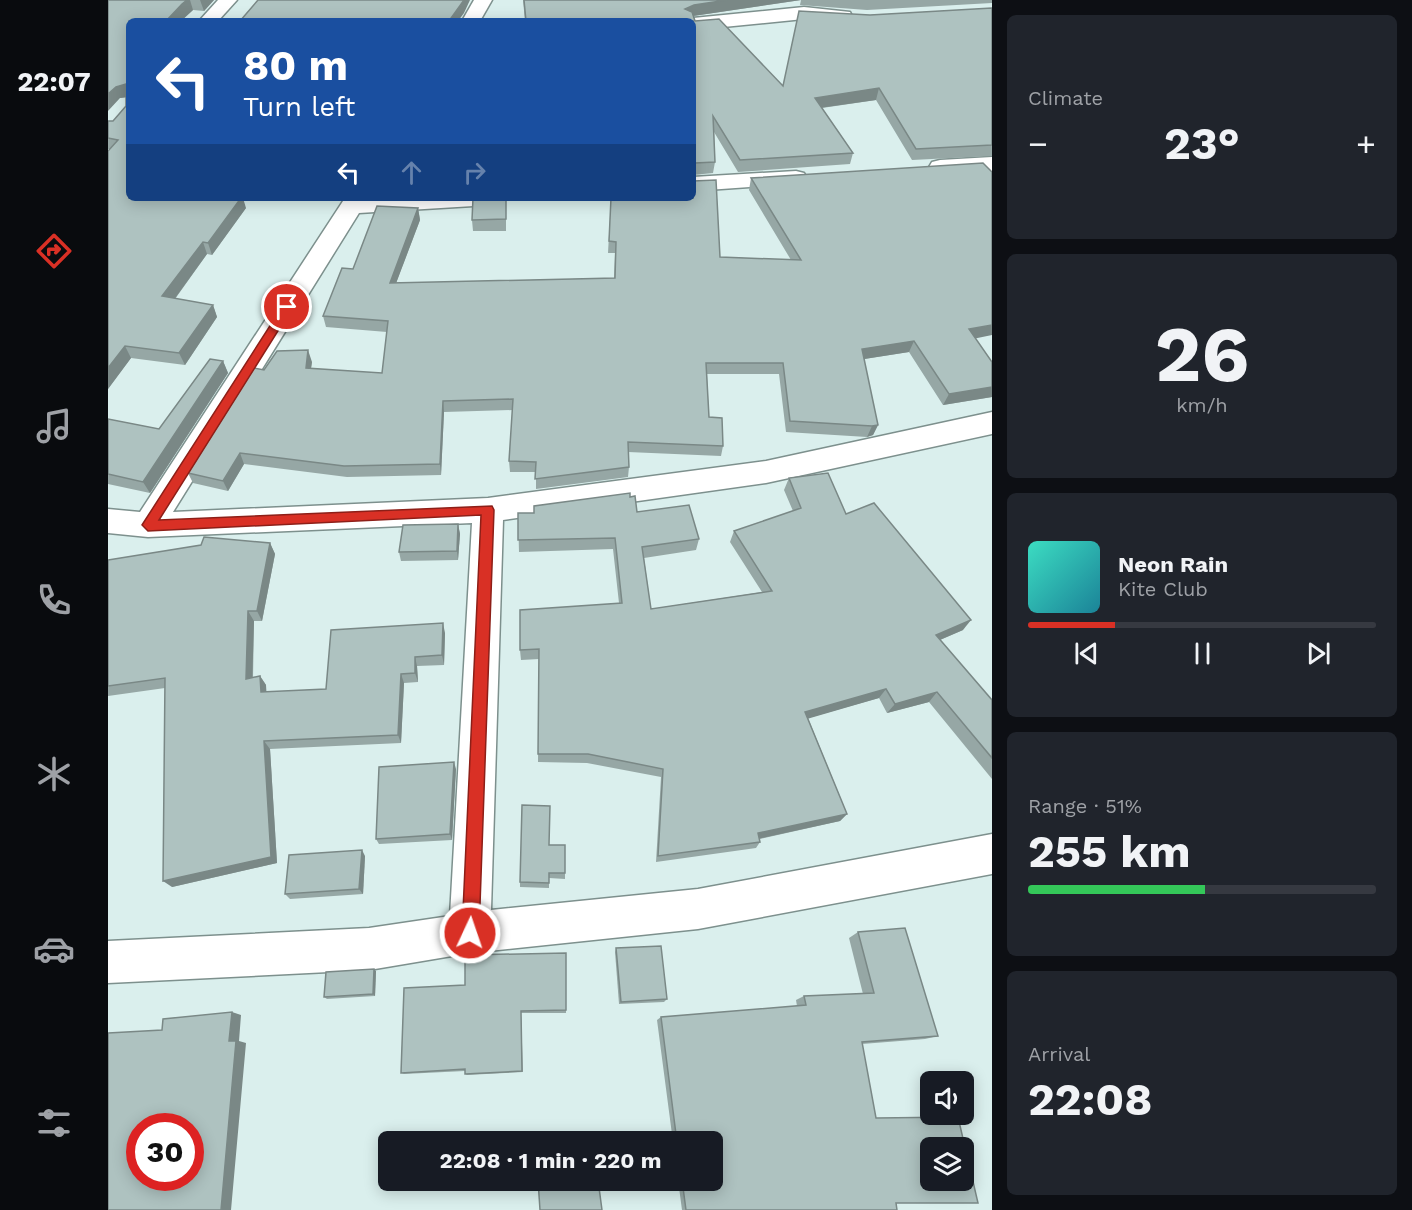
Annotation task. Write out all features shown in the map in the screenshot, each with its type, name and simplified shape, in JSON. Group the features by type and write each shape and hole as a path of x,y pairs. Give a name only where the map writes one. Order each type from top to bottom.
{"street":[{"path":"211,18 228,0"},
{"path":"473,18 483,0"},
{"path":"696,24 804,13 856,17"},
{"path":"922,169 992,164"},
{"path":"696,184 818,176"},
{"path":"148,525 354,203 408,201"},
{"path":"108,521 148,525 488,510 766,472 992,423"},
{"path":"470,933 488,510"},
{"path":"108,962 369,950 470,933 698,909 992,854"}],"building":[{"path":"108,0 187,0 169,18 126,18 126,84 116,87 108,94"},
{"path":"258,0 464,0 451,18 243,18"},
{"path":"524,0 727,0 694,5 685,9 692,12 694,18 526,18"},
{"path":"992,8 992,145 916,149 879,88 815,98 853,153 740,160 713,116 715,162 696,163 696,21 719,19 783,86 799,11 870,15"},
{"path":"126,106 126,201 239,201 208,243 203,242 162,296 213,305 179,353 125,346 108,368 108,151 118,140 108,138 108,121 113,121"},
{"path":"983,163 992,172 992,325 969,329 992,362 992,387 949,394 914,341 862,349 878,425 790,421 783,363 706,363 709,417 722,418 723,446 628,442 629,467 535,479 536,462 509,461 513,399 443,401 440,464 344,466 240,453 223,481 188,473 254,368 264,370 277,351 308,350 306,368 382,373 388,321 323,316 342,268 353,269 377,206 418,208 390,283 615,278 616,242 609,241 611,201 696,201 696,181 716,180 720,257 801,260 751,178"},
{"path":"473,201 506,201 506,219 472,220"},
{"path":"210,359 223,361 143,482 108,474 108,419 159,429"},
{"path":"828,473 846,514 874,503 971,620 936,635 992,700 992,758 937,692 895,704 886,689 805,712 847,814 758,833 760,842 658,856 663,769 588,754 538,754 539,649 520,650 520,610 622,603 615,538 518,540 518,513 534,513 534,506 630,493 630,497 635,496 637,512 689,505 699,539 642,547 651,609 772,591 734,531 801,508 789,478"},
{"path":"458,524 457,551 399,552 403,525"},
{"path":"204,537 270,543 257,611 248,611 246,679 260,676 261,692 326,689 331,630 443,623 442,655 415,657 415,673 401,674 398,735 264,741 271,857 163,881 165,678 108,686 108,560 201,545"},
{"path":"454,762 450,834 376,839 379,767"},
{"path":"522,805 550,806 549,845 565,845 565,873 549,873 549,883 520,882"},
{"path":"362,850 359,889 285,894 289,855"},
{"path":"905,928 938,1036 862,1042 876,1118 920,1117 920,1125 960,1125 963,1137 920,1137 920,1191 974,1191 974,1186 978,1203 896,1203 897,1210 686,1210 683,1191 723,1191 723,1131 676,1131 661,1017 806,1005 804,996 874,993 858,932"},
{"path":"661,946 667,999 621,1002 616,948"},
{"path":"566,953 566,1010 521,1011 522,1071 465,1074 465,1069 401,1073 404,988 465,985 465,955"},
{"path":"374,969 373,994 324,997 326,972"},
{"path":"232,1012 229,1041 236,1041 221,1210 108,1210 108,1033 162,1030 163,1019"},
{"path":"539,1191 599,1191 602,1210 540,1210"}],"route":[{"path":"287,307 148,525 488,510 470,933"}]}
